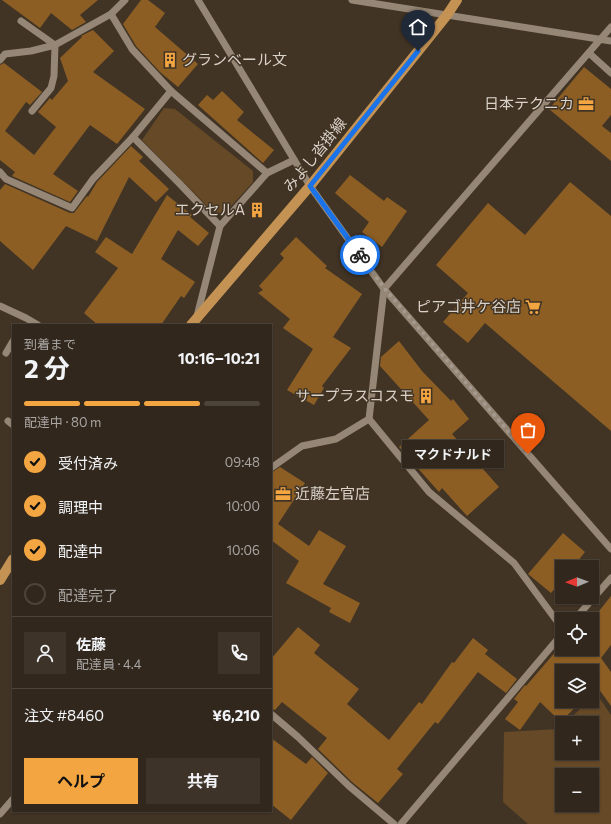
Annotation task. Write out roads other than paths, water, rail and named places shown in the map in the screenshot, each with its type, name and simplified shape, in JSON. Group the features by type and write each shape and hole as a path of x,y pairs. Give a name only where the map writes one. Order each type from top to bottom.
{"main road":[{"name":"みよし沓掛線","path":"193,323 310,186 457,0"},
{"path":"0,580 12,561"}],"street":[{"path":"0,60 5,54 31,51 55,44 111,14 125,0"},
{"path":"198,0 310,186 384,288 611,549"},
{"path":"352,0 611,41"},
{"path":"111,14 132,49 171,91 268,174"},
{"path":"21,21 55,44"},
{"path":"555,619 514,563 429,492 369,419 384,288 611,27"},
{"path":"32,111 51,88 54,76 55,44"},
{"path":"589,53 611,73"},
{"path":"0,172 3,180 72,208 93,179 133,137 171,91"},
{"path":"133,137 180,183 220,226"},
{"path":"193,323 220,226 268,174 294,160"},
{"path":"0,306 36,324"},
{"path":"23,324 26,318"},
{"path":"6,353 12,343"},
{"path":"272,467 302,446 336,439 369,419"},
{"path":"581,612 611,578"},
{"path":"401,824 555,642"},
{"path":"272,715 298,736 349,786 394,824"},
{"path":"0,814 12,800"}],"place":[{"name":"グランベール文","path":"170,60"},
{"name":"日本テクニカ","path":"586,104"},
{"name":"エクセルA","path":"257,210"},
{"name":"ピアゴ井ケ谷店","path":"533,307"},
{"name":"サープラスコスモ","path":"426,396"},
{"name":"マクドナルド","path":"528,454"},
{"name":"近藤左官店","path":"283,494"}]}
